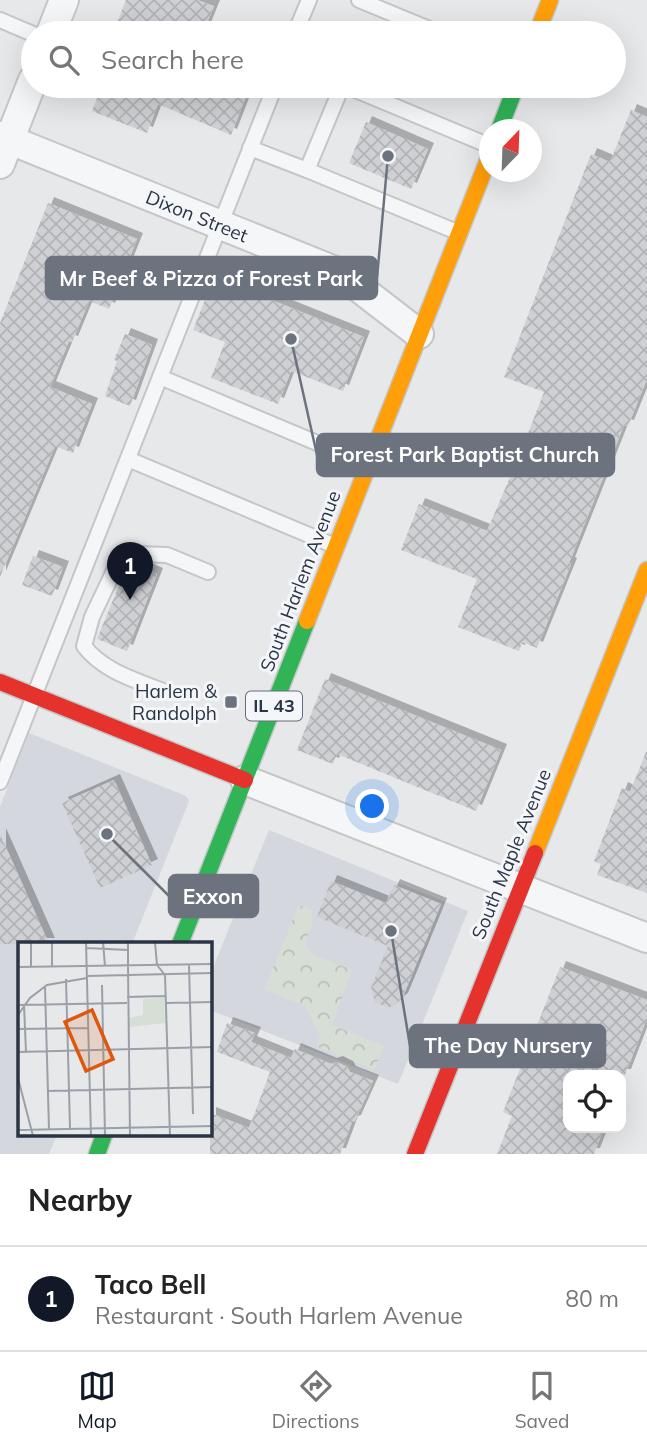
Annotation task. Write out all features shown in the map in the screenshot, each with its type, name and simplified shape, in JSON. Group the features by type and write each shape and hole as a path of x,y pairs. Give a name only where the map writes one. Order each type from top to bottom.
{"main road":[{"path":"542,21 550,0"},
{"path":"503,119 511,98"},
{"name":"South Harlem Avenue","path":"181,942 479,181"},
{"name":"South Maple Avenue","path":"415,1154 647,570"},
{"path":"0,682 245,780"},
{"path":"97,1154 104,1136"}],"street":[{"path":"56,21 64,0"},
{"path":"3,147 25,98"},
{"name":"Dixon Street","path":"3,147 220,225 340,274 419,334"},
{"path":"245,780 647,938"}],"lane":[{"path":"300,21 309,0"},
{"path":"359,0 410,21"},
{"path":"0,20 21,29"},
{"path":"0,782 270,98"},
{"path":"307,170 339,98"},
{"path":"373,98 479,142"},
{"path":"250,148 459,233"},
{"path":"160,377 368,464"},
{"path":"128,459 336,547"},
{"path":"163,691 121,674 93,658 84,646 93,617 120,558 136,554 167,555 208,572"}],"shaded area":[{"path":"29,733 186,796 189,801 133,942 18,942 18,1136 57,1136 49,1154 0,1154 0,807"},
{"path":"269,830 468,911 398,1084 212,1011 212,970"}],"green space":[{"path":"298,907 311,909 313,921 305,944 310,953 352,970 332,1025 384,1046 374,1070 316,1046 320,1036 305,1006 264,990"}],"building":[{"path":"126,0 197,0 214,6 208,21 118,21"},
{"path":"97,98 245,98 231,135 158,104 147,133 92,111"},
{"path":"631,110 647,117 647,379 628,426 624,425 537,648 522,642 519,651 458,627 477,579 401,550 419,504 487,531 544,392 504,377 591,154 610,162"},
{"path":"366,122 428,149 411,189 349,163"},
{"path":"48,203 137,239 109,309 89,301 50,387 92,404 73,453 55,446 0,577 0,323"},
{"path":"214,277 364,337 343,391 291,371 278,404 211,378 225,342 193,330"},
{"path":"125,334 152,345 130,406 105,396 117,361 114,360"},
{"path":"33,556 63,567 52,596 22,585"},
{"path":"134,564 157,574 127,651 97,639 125,571 128,573"},
{"path":"325,679 501,750 476,811 337,754 333,764 297,750"},
{"path":"646,752 647,893 597,875 601,864 594,861 622,788 630,792"},
{"path":"114,780 152,865 100,888 62,803"},
{"path":"0,834 48,942 0,944"},
{"path":"331,881 386,903 394,885 441,904 402,999 389,1008 375,1002 371,988 388,946 317,917"},
{"path":"560,967 647,1000 647,1018 626,1072 626,1070 563,1070 563,1133 602,1133 594,1154 497,1154 512,1116 503,1112"},
{"path":"227,1023 255,1033 251,1042 291,1058 295,1049 331,1064 337,1062 347,1067 350,1072 373,1081 355,1121 352,1122 340,1154 210,1154 212,1114 249,1128 270,1072 217,1052"}],"traffic: fast":[{"path":"503,119 511,98"},
{"path":"181,942 307,621"},
{"path":"97,1154 104,1136"}],"traffic: slow":[{"path":"542,21 550,0"},
{"path":"307,621 479,182"},
{"path":"535,853 647,570"}],"traffic: jam":[{"path":"0,682 245,780"},
{"path":"415,1154 535,853"}],"place":[{"name":"Mr Beef & Pizza of Forest Park","path":"388,156"},
{"name":"Forest Park Baptist Church","path":"291,339"},
{"name":"Taco Bell","path":"130,600"},
{"name":"Harlem & Randolph","path":"231,702"},
{"name":"Exxon","path":"107,834"},
{"name":"The Day Nursery","path":"391,931"}]}
